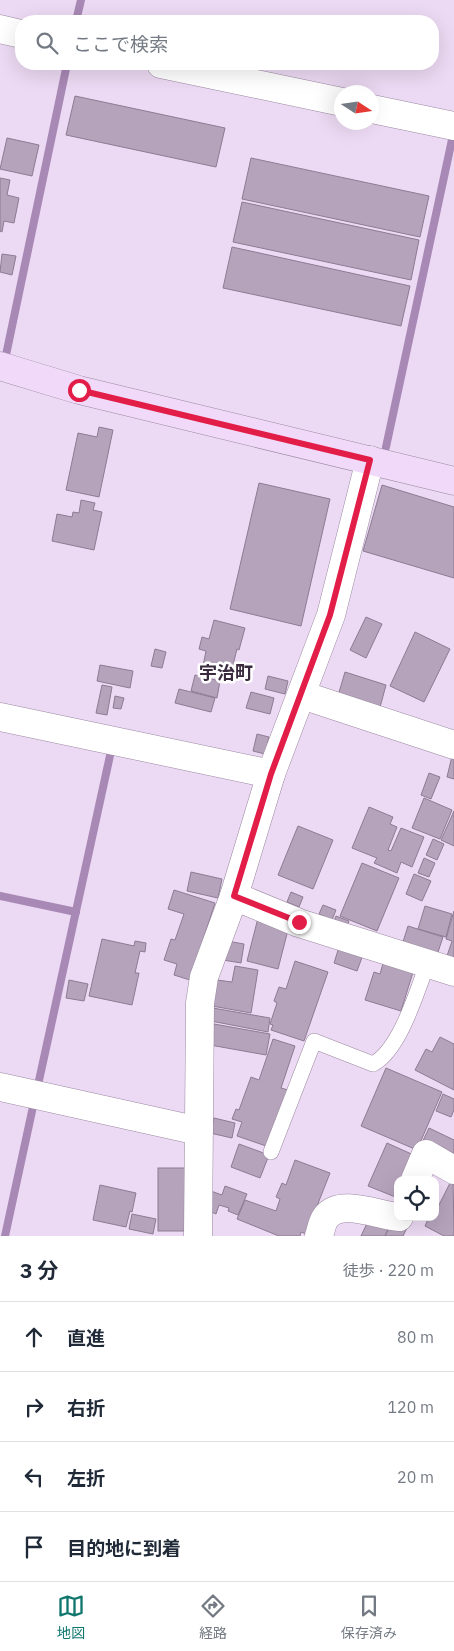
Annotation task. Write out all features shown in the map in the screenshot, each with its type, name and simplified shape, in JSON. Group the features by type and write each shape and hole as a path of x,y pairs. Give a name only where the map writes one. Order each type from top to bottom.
{"street":[{"path":"0,29 15,33"},
{"path":"190,70 334,100"},
{"path":"379,110 454,126"},
{"path":"0,366 79,390 454,481"},
{"path":"198,1236 200,1004 204,976 234,896 271,774 302,695 330,615 370,460"},
{"path":"302,695 454,744"},
{"path":"0,717 271,774"},
{"path":"234,896 299,922 428,962 454,972"},
{"path":"0,1087 199,1132"},
{"path":"417,1176 426,1154 454,1170"},
{"path":"319,1236 325,1218 334,1210 350,1208 394,1216"}],"lane":[{"path":"271,1152 314,1041 373,1064 382,1060 394,1042 411,1007 428,962"}],"building":[{"path":"75,96 225,128 216,167 66,135"},
{"path":"7,138 39,145 32,176 0,169"},
{"path":"251,158 429,196 420,237 242,199"},
{"path":"0,178 10,180 7,195 19,198 14,223 4,221 2,232 0,231"},
{"path":"242,202 419,240 411,280 233,242"},
{"path":"232,247 410,286 401,326 223,288"},
{"path":"2,254 16,256 12,275 0,272"},
{"path":"99,427 113,430 99,497 66,490 78,433 97,437"},
{"path":"259,483 330,499 301,626 230,609"},
{"path":"382,485 454,507 454,578 363,551"},
{"path":"81,500 95,503 93,510 102,512 94,550 52,541 57,514 72,517 73,512 79,513"},
{"path":"366,617 382,624 366,658 350,650"},
{"path":"214,620 245,628 231,673 203,666 206,651 199,649 202,637 209,639"},
{"path":"415,632 450,649 424,702 390,686"},
{"path":"155,649 166,652 162,668 151,666"},
{"path":"100,665 133,671 130,688 97,681"},
{"path":"345,672 386,685 379,711 337,699"},
{"path":"195,675 220,681 217,698 191,691"},
{"path":"268,676 288,681 285,694 265,689"},
{"path":"102,685 112,687 107,715 96,713"},
{"path":"179,689 215,698 211,712 175,703"},
{"path":"251,692 274,698 270,714 246,708"},
{"path":"115,696 124,698 121,709 113,708"},
{"path":"257,734 269,737 265,754 253,751"},
{"path":"454,752 454,779 447,777"},
{"path":"429,773 440,777 431,799 421,795"},
{"path":"424,798 452,810 440,839 412,828"},
{"path":"369,807 393,817 390,824 397,827 388,850 391,851 401,828 424,837 412,867 401,862 397,873 374,863 377,858 352,848"},
{"path":"454,811 454,846 441,840"},
{"path":"298,826 333,840 313,889 278,875"},
{"path":"433,839 444,844 437,860 426,855"},
{"path":"424,858 435,863 429,877 418,873"},
{"path":"362,863 399,878 377,931 340,916"},
{"path":"191,872 222,879 218,898 187,891"},
{"path":"414,874 431,881 422,901 406,894"},
{"path":"174,890 215,903 190,980 174,975 177,964 164,960 171,939 175,940 184,914 168,909"},
{"path":"291,892 303,897 299,907 287,902"},
{"path":"323,905 336,910 332,920 319,914"},
{"path":"425,906 452,914 446,937 418,929"},
{"path":"454,911 454,958 447,956 452,941 446,939"},
{"path":"336,916 349,921 346,929 333,924"},
{"path":"258,918 289,926 278,969 247,961"},
{"path":"408,926 443,937 437,955 402,945"},
{"path":"102,939 134,946 135,941 146,943 145,952 140,951 135,973 139,973 132,1005 89,996"},
{"path":"227,941 244,944 241,963 223,960"},
{"path":"340,944 364,952 357,971 334,963"},
{"path":"384,960 414,969 401,1011 365,1000 374,972 380,974"},
{"path":"295,961 328,972 304,1041 271,1030 273,1025 270,1024 277,1003 274,1001 279,987 286,989"},
{"path":"235,966 258,970 251,1013 212,1006 217,980 232,982"},
{"path":"69,980 88,984 84,1001 66,998"},
{"path":"213,1008 270,1018 268,1032 211,1021"},
{"path":"214,1024 270,1034 266,1055 210,1045"},
{"path":"440,1037 454,1044 454,1090 415,1070 426,1049 432,1052"},
{"path":"273,1039 295,1046 281,1088 288,1090 269,1147 237,1136 242,1122 232,1119 236,1109 239,1110 251,1077 259,1080"},
{"path":"386,1068 442,1092 417,1150 361,1126"},
{"path":"443,1094 454,1099 454,1110 451,1117 436,1111"},
{"path":"214,1118 235,1123 232,1138 210,1133"},
{"path":"429,1128 454,1140 454,1165 419,1149"},
{"path":"387,1143 416,1156 408,1176 394,1176 394,1196 368,1186"},
{"path":"239,1144 269,1155 260,1178 231,1167"},
{"path":"295,1160 330,1173 306,1234 301,1232 300,1236 279,1236 237,1219 245,1200 276,1211 280,1199 276,1197 282,1183 286,1185"},
{"path":"158,1168 187,1168 187,1231 158,1231"},
{"path":"453,1177 454,1236 444,1236 425,1226 427,1221 439,1221 439,1205"},
{"path":"100,1185 136,1193 132,1212 130,1211 126,1227 93,1220"},
{"path":"225,1186 247,1194 238,1215 228,1211 229,1208 219,1205 216,1214 207,1210 208,1190 222,1195"},
{"path":"132,1214 156,1219 153,1234 129,1229"},
{"path":"370,1217 389,1226 385,1236 361,1236"},
{"path":"393,1221 407,1228 403,1236 385,1236"}],"waterway":[{"path":"77,15 81,0"},
{"path":"6,355 66,70"},
{"path":"386,447 453,135"},
{"path":"38,1085 111,751"},
{"path":"0,896 76,912"},
{"path":"5,1236 34,1102"}],"district":[{"name":"宇治町","path":"226,672"}],"route":[{"path":"79,390 370,460 330,615 302,695 271,774 234,896 299,922"}]}
